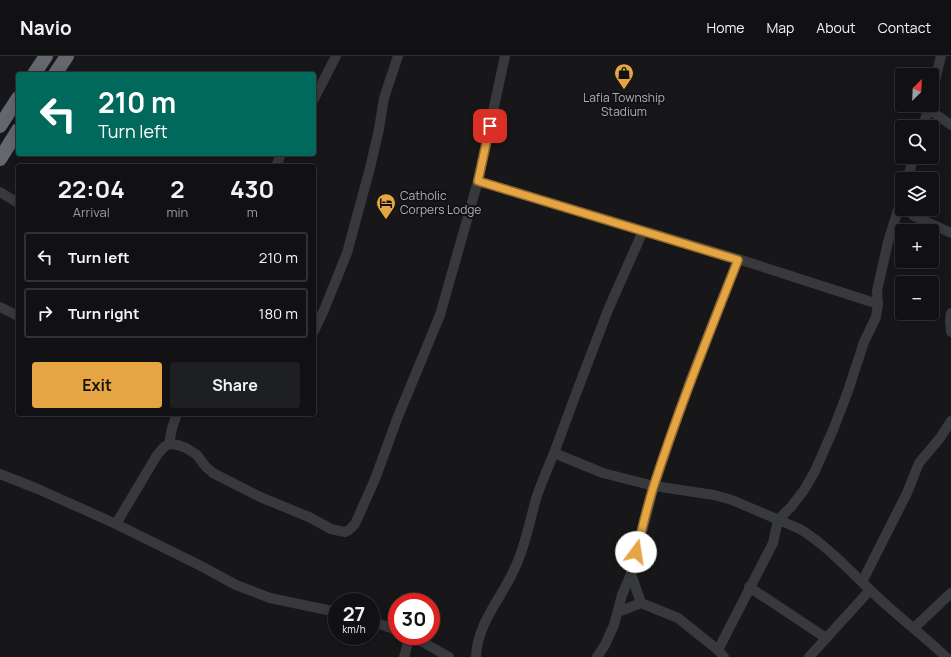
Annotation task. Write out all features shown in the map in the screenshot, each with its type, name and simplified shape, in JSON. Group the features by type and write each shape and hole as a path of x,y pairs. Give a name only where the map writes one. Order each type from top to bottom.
{"highway":[{"path":"35,72 46,56"},
{"path":"56,72 67,56"},
{"path":"0,126 4,111 16,100"},
{"path":"0,159 16,133"}],"street":[{"path":"316,95 336,56"},
{"path":"316,327 347,253 370,168 384,98 398,56"},
{"path":"116,524 157,455 169,444 186,448 197,455 206,467 213,473 260,497 309,517 331,529 345,532 350,530 355,524 440,315 478,181 505,56"},
{"path":"938,68 941,56"},
{"path":"932,112 951,125"},
{"path":"478,181 878,304"},
{"path":"0,192 16,201"},
{"path":"618,612 641,603 678,618 721,653 749,587 772,543 778,520 791,507 804,490 835,424 848,391 864,342 876,317 878,304 877,291 888,242 894,221 898,216"},
{"path":"894,221 898,216"},
{"path":"922,216 951,233"},
{"path":"476,657 483,628 512,574 521,552 537,496 576,392 608,310 643,231"},
{"path":"597,657 605,645 614,624 622,595 631,574 654,486 689,384 738,260"},
{"path":"0,307 16,315"},
{"path":"951,313 951,332"},
{"path":"169,444 176,416"},
{"path":"862,582 907,492 919,462 940,438 951,421"},
{"path":"554,453 603,473 654,486 700,492 726,498 792,525 809,535 884,603 934,644 946,657"},
{"path":"0,474 38,489 116,524 243,587 270,598 328,610"},
{"path":"631,574 641,603"},
{"path":"749,587 826,638"},
{"path":"809,657 870,590"},
{"path":"914,628 951,593"},
{"path":"404,657 407,645"},
{"path":"428,645 449,657"}],"place":[{"name":"Lafia Township Stadium","path":"624,90"},
{"name":"Catholic Corpers Lodge","path":"386,220"}],"route":[{"path":"490,126 478,181 738,260 689,384 654,486 636,552"}]}
